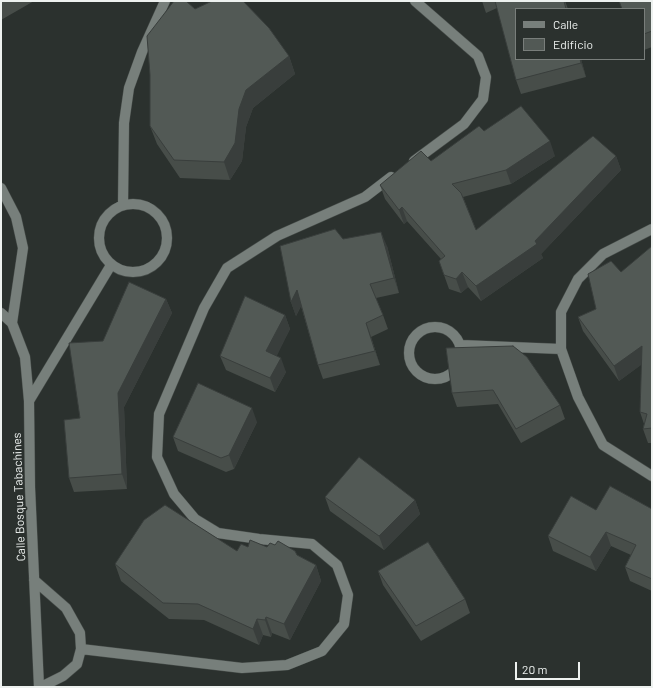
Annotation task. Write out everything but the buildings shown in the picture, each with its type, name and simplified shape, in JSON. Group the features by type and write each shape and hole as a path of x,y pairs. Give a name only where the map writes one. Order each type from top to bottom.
{"street":[{"path":"123,205 124,123 129,88 142,52 165,1"},
{"path":"81,649 242,668 287,665 322,651 344,624 348,595 337,565 312,544 218,533 195,519 174,494 157,457 159,414 204,308 227,268 277,236 365,197 464,124 483,99 486,78 478,56 415,1"},
{"path":"1,188 16,217 23,248 12,323"},
{"path":"134,203 145,205 162,218 166,228 167,239 165,250 160,259 152,266 142,271 131,272 121,270 111,265 104,257 98,236 100,226 106,216 114,209 123,205 134,203"},
{"path":"652,229 603,254 578,279 561,312 561,349 578,397 603,445 652,476"},
{"path":"29,401 111,265"},
{"name":"Calle Bosque Tabachines","path":"1,313 12,323 25,357 29,401 30,487 40,687"},
{"path":"438,326 448,329 456,336 461,345 462,355 459,365 453,373 444,378 433,379 423,376 415,370 410,361 409,351 412,341 418,333 427,328 438,326"},
{"path":"461,345 561,349"},
{"path":"34,580 66,608 80,633 81,649 77,664 63,676 40,687"}]}
